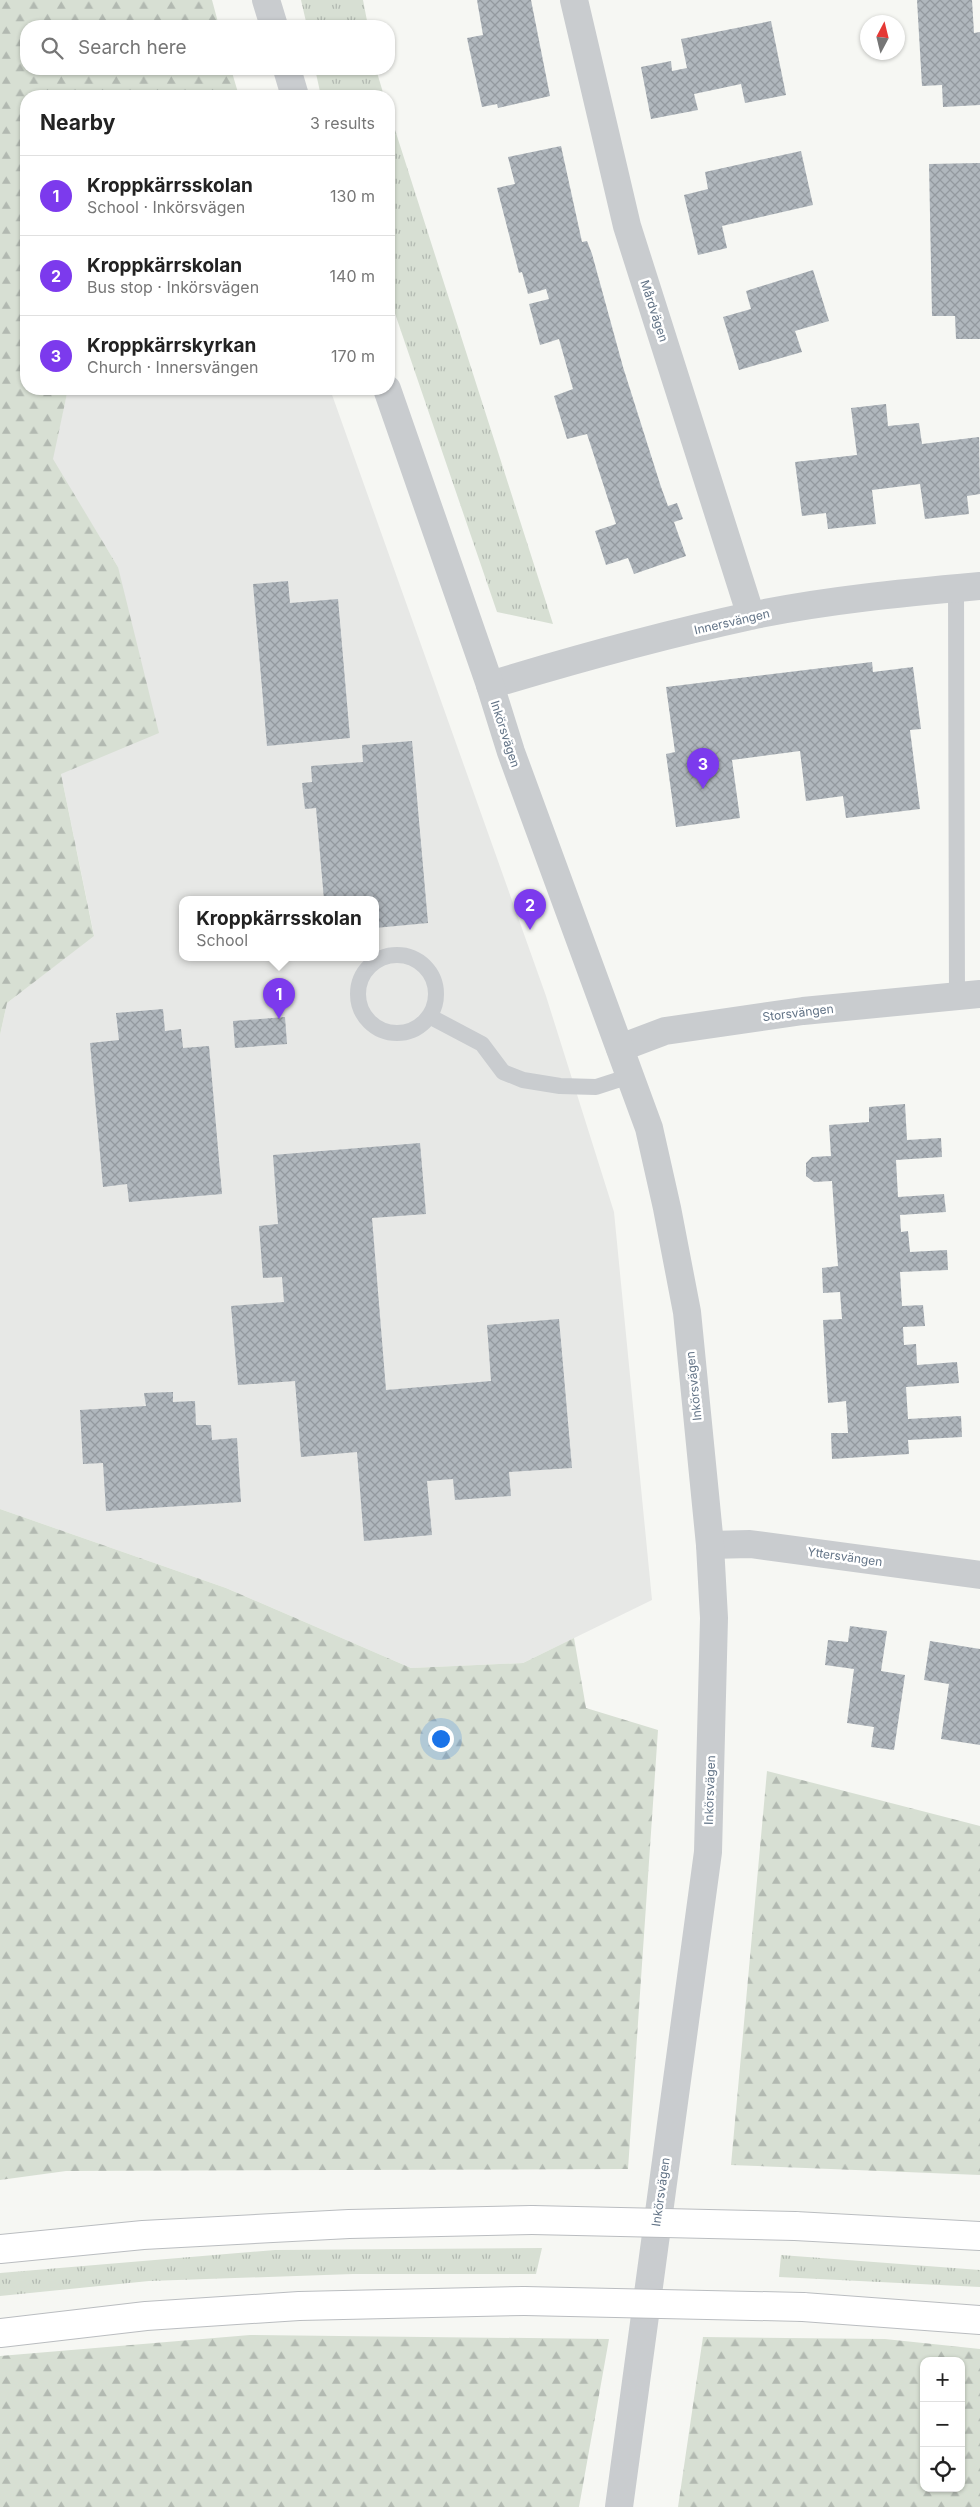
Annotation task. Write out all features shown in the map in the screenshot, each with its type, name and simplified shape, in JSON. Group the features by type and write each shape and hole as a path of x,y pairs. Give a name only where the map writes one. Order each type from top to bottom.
{"highway":[{"path":"0,2249 143,2235 349,2224 532,2220 795,2226 980,2236"},
{"path":"0,2333 146,2316 299,2306 524,2301 803,2307 980,2320"}],"street":[{"path":"266,0 272,20"},
{"name":"Mårdvägen","path":"574,0 627,226 751,616"},
{"path":"289,75 293,90"},
{"name":"Inkörsvägen","path":"389,395 490,685 517,770 649,1128 667,1208 686,1312 710,1545 714,1618 708,1852 618,2507"},
{"name":"Innersvängen","path":"490,685 570,661 751,616 858,598 968,587"},
{"name":"Storsvängen","path":"620,1048 665,1031 803,1012 969,995"},
{"name":"Yttersvängen","path":"710,1545 750,1544 980,1575"}],"lane":[{"path":"968,587 969,995"},
{"path":"377,961 365,972 360,984 358,998 362,1011 370,1022 394,1033 408,1031 420,1025 430,1016 435,1005 434,980 428,970 408,956 396,955 379,960"},
{"path":"430,1016 482,1044 503,1072 523,1080 560,1086 596,1088 630,1076"}],"shaded area":[{"path":"67,395 332,395 546,996 614,1212 652,1600 523,1663 411,1668 226,1588 0,1509 0,1035 7,1003 94,935 61,774 118,567 52,459"}],"green space":[{"path":"0,0 212,0 217,20 20,20 20,75 233,75 237,90 20,90 20,395 67,395 53,459 118,567 159,733 61,774 94,936 7,1003 0,1035"},
{"path":"301,0 363,0 367,20 306,20"},
{"path":"316,75 378,75 382,90 320,90"},
{"path":"395,130 553,624 497,612 395,314"},
{"path":"0,1509 226,1588 411,1668 523,1663 574,1638 586,1708 658,1730 628,2169 66,2171 0,2180"},
{"path":"767,1771 980,1826 980,2175 731,2165"},
{"path":"542,2248 536,2274 353,2274 149,2281 0,2296 0,2273 275,2250"},
{"path":"781,2255 980,2270 980,2287 779,2277"},
{"path":"250,2335 609,2339 579,2507 0,2507 0,2356"},
{"path":"703,2337 885,2339 980,2349 980,2507 678,2507"}],"building":[{"path":"477,0 531,0 550,96 498,108 497,104 482,107 467,38 483,35"},
{"path":"917,0 972,0 974,33 980,32 980,105 943,107 942,85 922,86"},
{"path":"771,21 786,95 745,103 741,84 694,94 698,110 651,119 641,67 671,61 672,71 687,68 681,39"},
{"path":"561,146 582,242 587,241 592,254 623,367 661,487 668,506 677,503 683,519 674,522 686,556 634,574 628,558 606,565 595,531 616,524 587,434 567,439 554,396 573,389 559,339 540,345 529,304 549,299 546,289 528,294 522,272 519,273 497,188 515,184 508,157"},
{"path":"801,151 813,205 722,226 727,248 698,255 684,195 708,189 705,172"},
{"path":"980,163 980,339 956,339 955,316 932,316 929,164"},
{"path":"813,270 829,321 795,331 802,352 739,370 723,317 751,309 746,291"},
{"path":"886,404 888,426 919,423 922,444 979,437 980,494 967,496 969,514 925,519 920,484 872,490 876,524 828,529 826,513 802,516 795,462 857,455 851,408"},
{"path":"288,581 290,603 338,599 350,738 267,746 253,584"},
{"path":"872,662 873,672 913,667 921,729 910,730 920,809 846,818 843,796 806,801 800,751 732,760 740,818 676,827 666,754 675,752 666,687"},
{"path":"412,741 428,923 379,928 379,896 324,896 316,808 305,809 302,783 312,782 311,766 363,762 362,745"},
{"path":"163,1009 165,1031 181,1029 183,1048 209,1046 222,1194 129,1202 127,1184 103,1187 90,1043 119,1040 116,1013"},
{"path":"285,1017 287,1044 235,1048 233,1021"},
{"path":"905,1104 907,1140 941,1138 942,1157 896,1160 898,1197 944,1194 946,1212 900,1215 901,1232 908,1231 910,1252 947,1250 948,1270 900,1272 902,1306 923,1305 925,1326 903,1327 904,1345 916,1344 917,1365 957,1362 959,1383 906,1387 908,1419 961,1416 962,1437 908,1440 909,1454 832,1459 831,1433 848,1433 846,1401 828,1403 823,1320 842,1319 840,1292 823,1293 822,1268 838,1266 832,1181 814,1182 806,1176 806,1163 812,1157 831,1156 829,1125 869,1122 869,1107"},
{"path":"420,1143 426,1214 372,1218 386,1390 491,1381 487,1325 559,1319 572,1468 509,1472 511,1496 455,1500 453,1479 427,1481 432,1535 364,1541 357,1452 301,1457 295,1381 238,1385 231,1306 284,1302 282,1277 263,1278 259,1226 278,1224 273,1155"},
{"path":"173,1392 173,1402 195,1401 196,1425 211,1425 212,1440 237,1438 241,1502 106,1511 103,1463 83,1464 80,1410 146,1406 144,1393"},
{"path":"850,1626 887,1631 881,1671 905,1675 894,1750 871,1747 874,1727 847,1723 854,1669 825,1665 828,1640 848,1642"},
{"path":"930,1641 980,1649 980,1745 941,1739 949,1684 924,1680"}],"place":[{"name":"Kroppkärrskyrkan","path":"703,789"},
{"name":"Kroppkärrskolan","path":"530,930"},
{"name":"Kroppkärrsskolan","path":"279,1019"}]}
